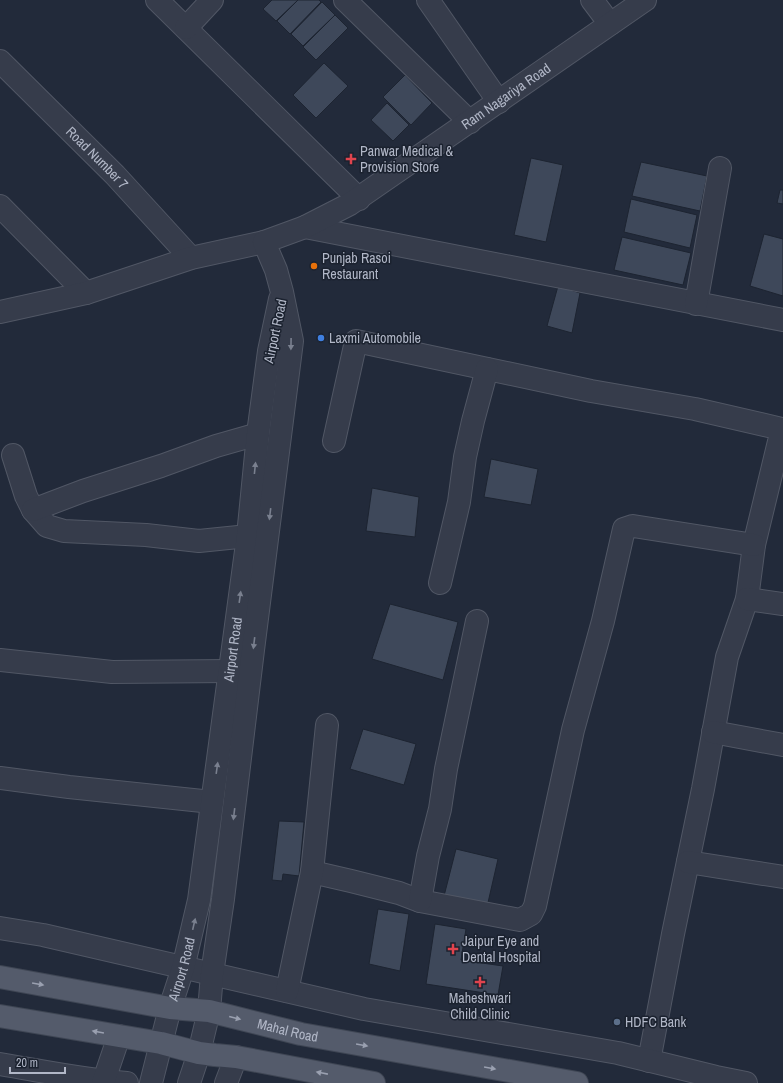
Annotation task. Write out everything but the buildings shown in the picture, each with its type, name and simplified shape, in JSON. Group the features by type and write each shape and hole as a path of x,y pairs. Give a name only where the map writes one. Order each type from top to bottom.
{"main road":[{"name":"Mahal Road","path":"0,977 170,1008 209,1011 301,1034 577,1083"},
{"path":"0,1016 161,1043 199,1053 236,1057 374,1083"}],"street":[{"path":"157,0 358,199"},
{"path":"186,28 212,0"},
{"path":"345,0 470,122"},
{"path":"428,0 499,102"},
{"path":"592,0 610,24"},
{"name":"Ram Nagariya Road","path":"0,312 86,293 191,258 264,242 305,227 358,199 645,0"},
{"name":"Road Number 7","path":"0,61 115,176 191,258"},
{"path":"696,304 720,168"},
{"path":"0,206 86,293"},
{"path":"305,227 783,320"},
{"path":"264,242 276,270 282,292"},
{"name":"Airport Road","path":"151,1083 170,1008 183,968 199,900 248,536 258,434 269,351 282,292"},
{"name":"Airport Road","path":"188,1083 199,1053 209,1011 212,974 224,891 292,341 282,292"},
{"path":"334,441 356,341 591,391 695,409 782,427 777,478 754,545 747,599 727,657 703,789 649,1061"},
{"path":"440,583 459,502 465,457 487,369"},
{"path":"33,510 83,491 161,466 216,446 258,434"},
{"path":"13,455 26,496 33,510 47,526 64,531 146,535 199,541 248,536"},
{"path":"312,872 392,891 420,901 520,920 531,914 535,906 573,730 603,621 624,529 633,526 754,545"},
{"path":"747,599 783,604"},
{"path":"420,901 428,856 440,809 446,769 477,621"},
{"path":"0,660 112,672 230,671"},
{"path":"287,991 312,872 326,724"},
{"path":"713,732 783,745"},
{"path":"0,778 212,802"},
{"path":"688,862 783,877"},
{"path":"0,928 42,935 364,1009 610,1051 746,1083"},
{"path":"104,1082 119,1036"},
{"path":"226,1083 236,1057"},
{"path":"0,1064 104,1082 127,1083"}],"place":[{"name":"Panwar Medical & Provision Store","path":"351,159"},
{"name":"Punjab Rasoi Restaurant","path":"314,266"},
{"name":"Laxmi Automobile","path":"321,338"},
{"name":"Jaipur Eye and Dental Hospital","path":"453,949"},
{"name":"Maheshwari Child Clinic","path":"480,982"},
{"name":"HDFC Bank","path":"617,1022"}]}
